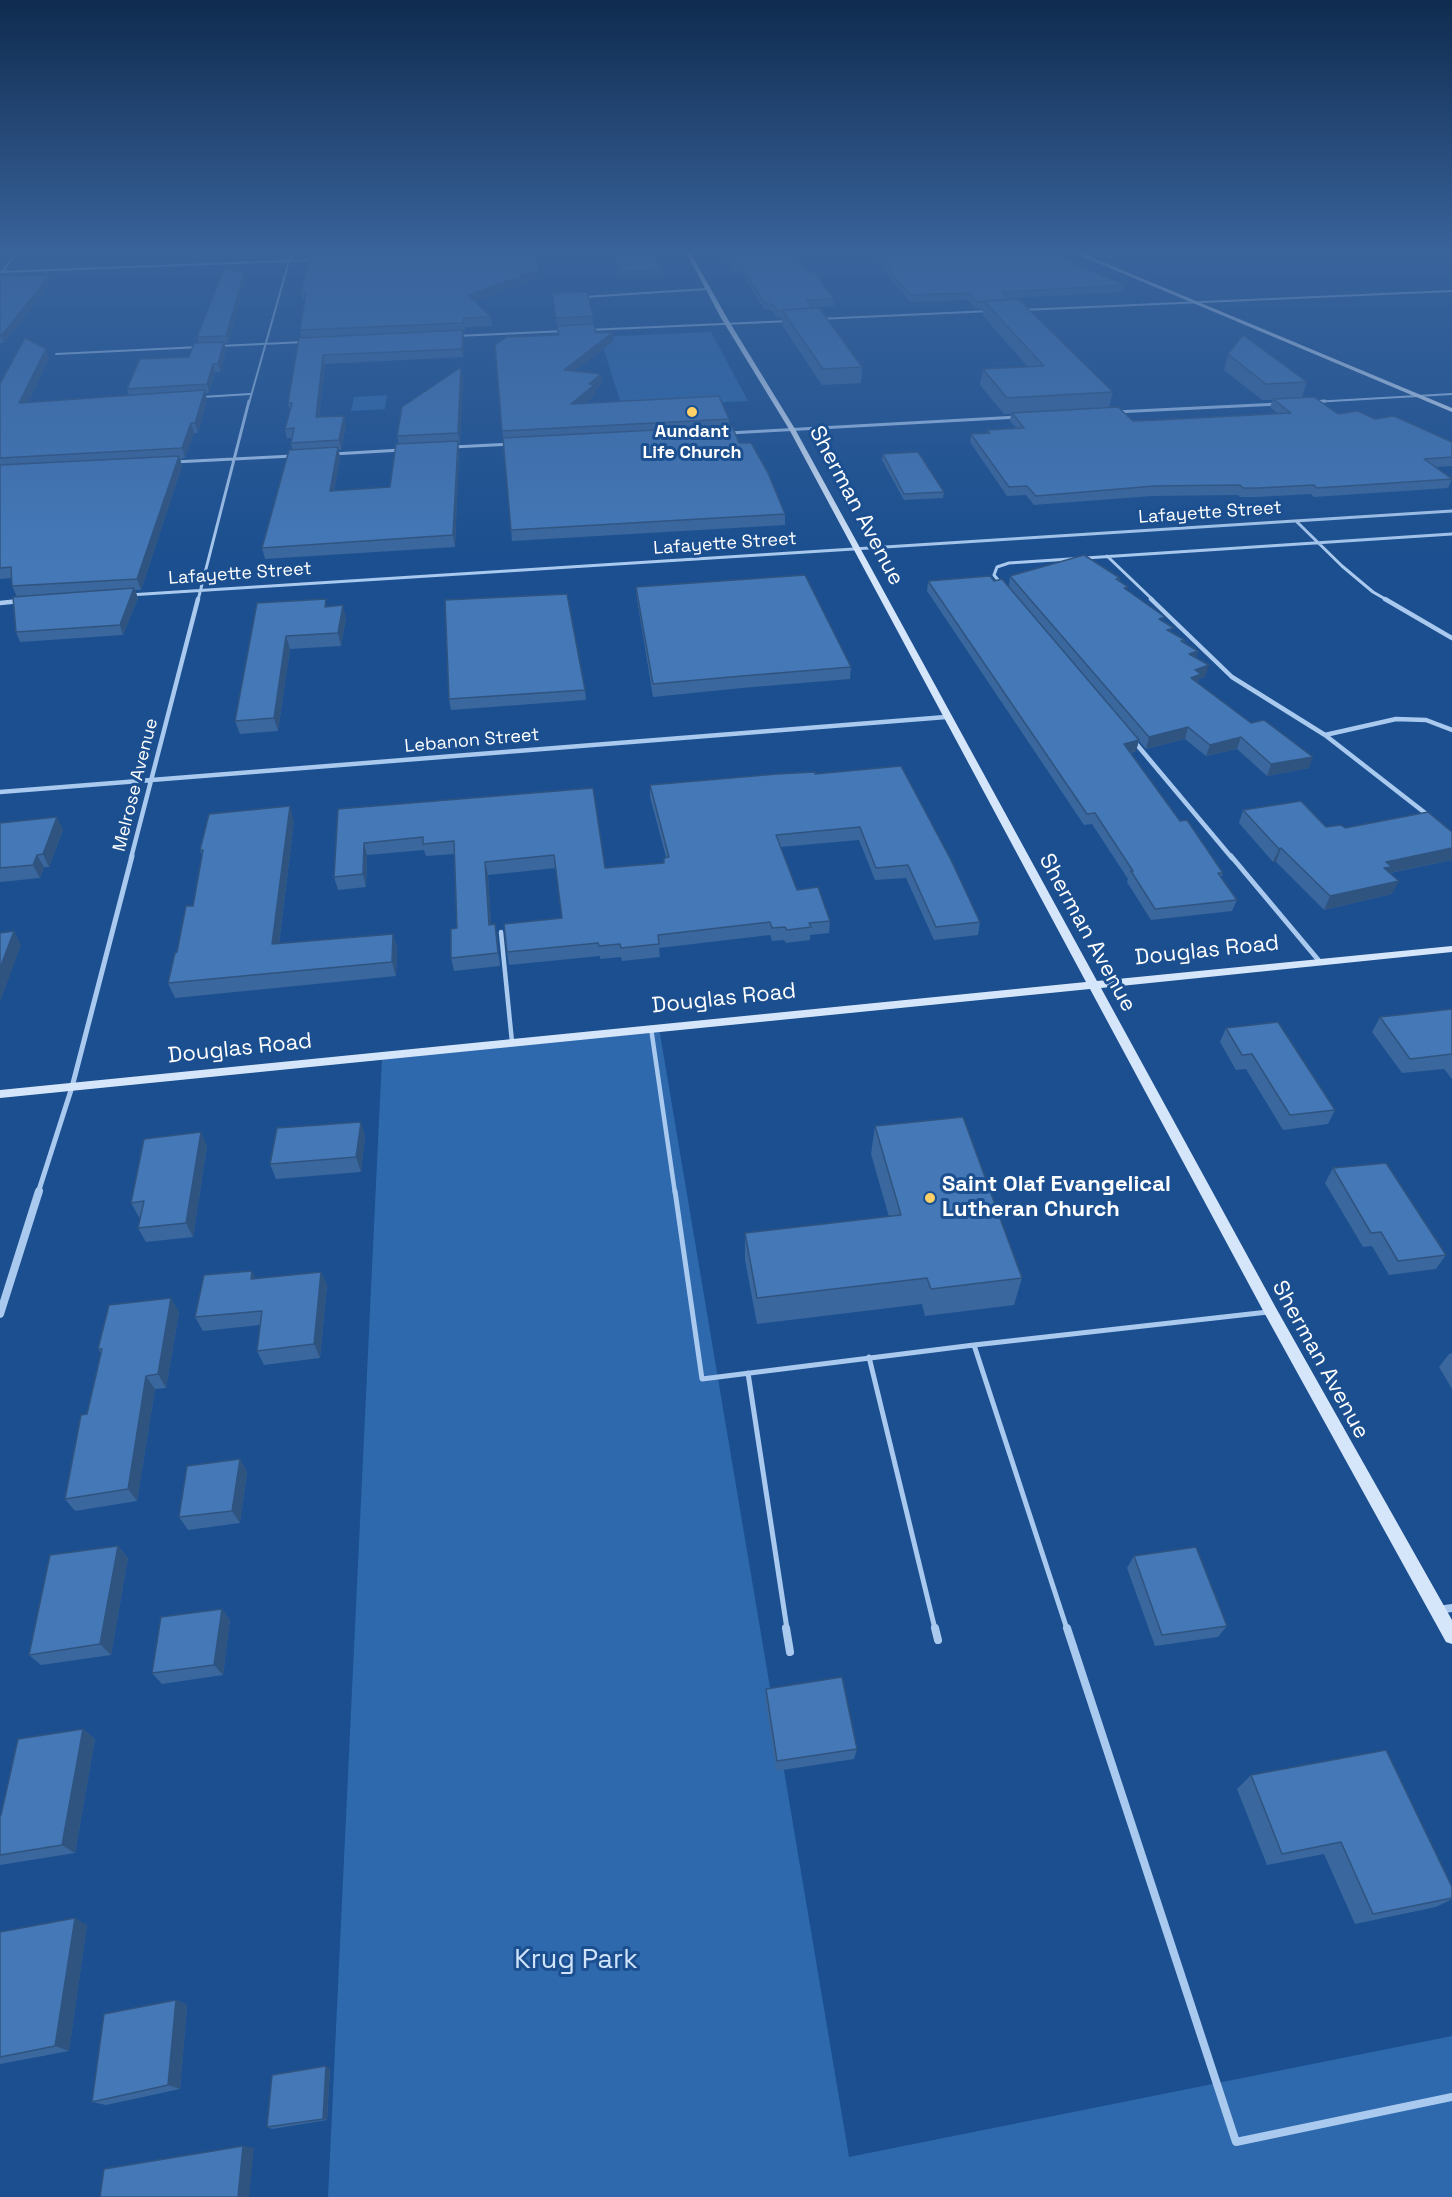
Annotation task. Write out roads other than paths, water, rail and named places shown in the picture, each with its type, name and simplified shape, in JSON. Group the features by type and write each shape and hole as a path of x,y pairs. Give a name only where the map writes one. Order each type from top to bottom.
{"street":[{"path":"56,354 87,353"},
{"name":"Melrose Avenue","path":"0,1314 72,1087 262,353"},
{"name":"Sherman Avenue","path":"746,353 792,429 946,717 1271,1312 1452,1636"},
{"path":"1314,353 1452,411"},
{"path":"1311,402 1452,394"},
{"path":"1114,412 1287,403"},
{"path":"724,433 1019,417"},
{"path":"446,448 517,444"},
{"path":"326,454 410,450"},
{"path":"164,463 302,455"},
{"name":"Lafayette Street","path":"117,596 1452,511"},
{"path":"1296,521 1373,591 1452,638"},
{"path":"1009,592 994,575 997,567 1009,563 1452,534"},
{"path":"1107,556 1232,676 1325,735 1435,820"},
{"path":"0,603 23,601"},
{"name":"Lebanon Street","path":"0,792 946,717"},
{"path":"1325,735 1396,719 1426,720 1452,730"},
{"path":"1128,734 1320,962"},
{"name":"Douglas Road","path":"0,1094 1452,949"},
{"path":"1438,1610 1452,1608"}],"lane":[{"path":"199,397 250,394"},
{"path":"501,932 512,1042"},
{"path":"651,1028 702,1379 869,1357 1271,1312"},
{"path":"974,1345 1236,2142 1452,2097"},
{"path":"869,1357 938,1640"},
{"path":"748,1373 790,1652"}],"place":[{"name":"Aundant Life Church","path":"692,412"},
{"name":"Saint Olaf Evangelical Lutheran Church","path":"930,1198"}],"park label":[{"name":"Krug Park","path":"576,1961"}]}
